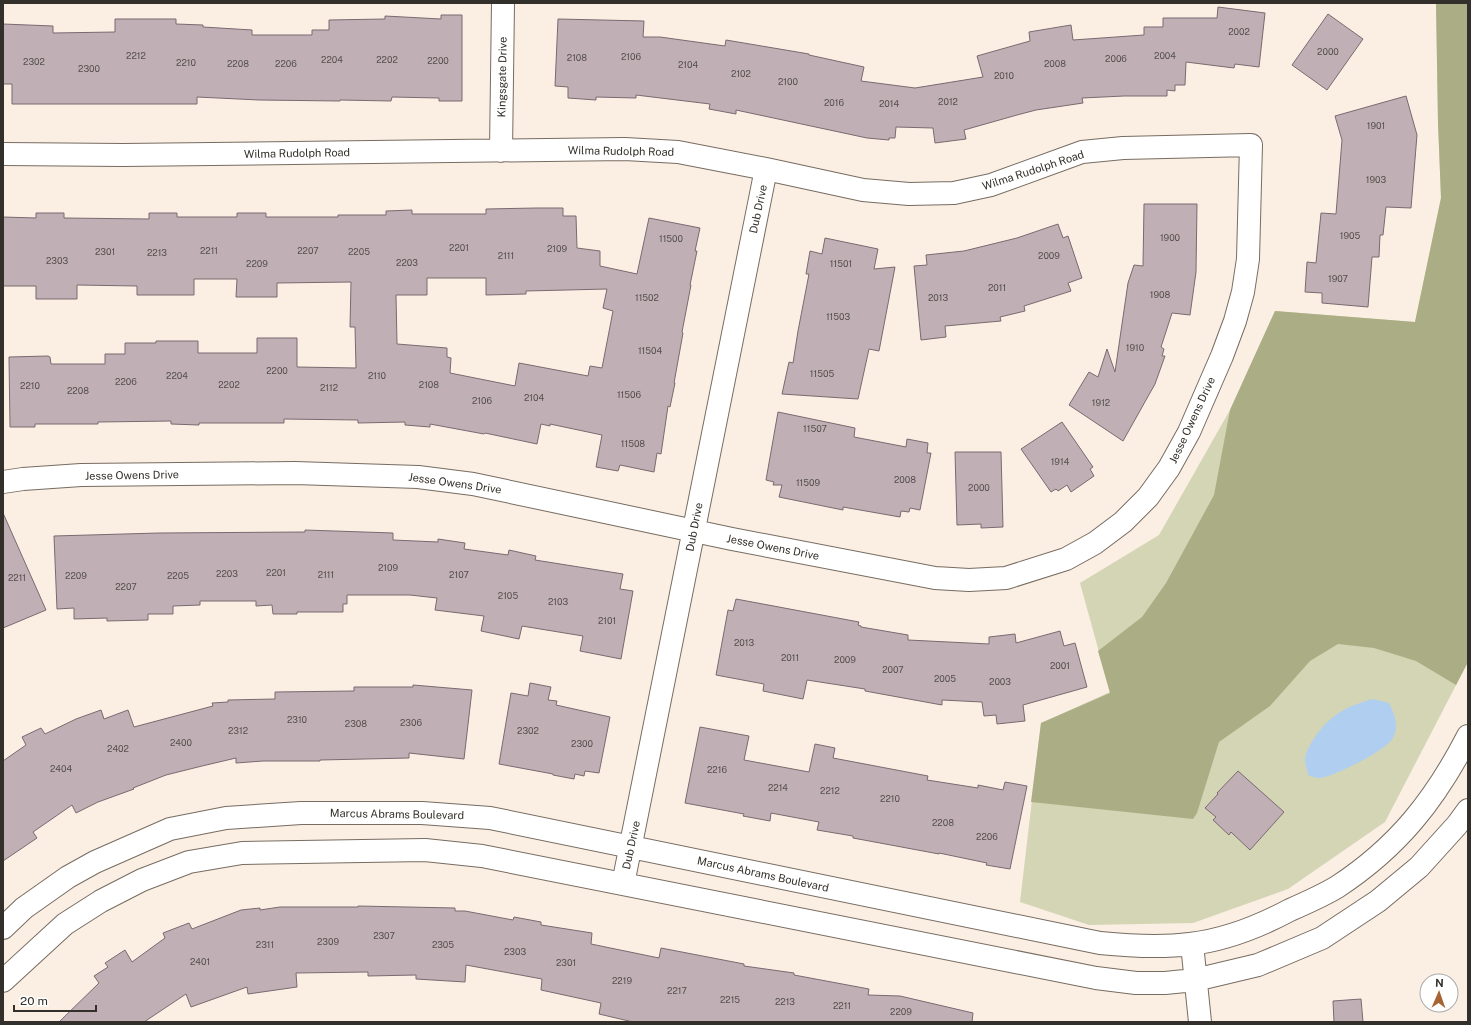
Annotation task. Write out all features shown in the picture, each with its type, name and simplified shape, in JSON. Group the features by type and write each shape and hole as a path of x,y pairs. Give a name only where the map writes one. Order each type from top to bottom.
{"street":[{"name":"Kingsgate Drive","path":"501,151 503,3"},
{"name":"Wilma Rudolph Road","path":"3,154 123,155 625,149 678,152 863,190 909,194 954,193 991,185 1082,152 1123,148 1251,145"},
{"name":"Jesse Owens Drive","path":"3,482 80,475 295,473 418,477 473,484 693,531 935,578 969,580 1006,578 1066,559 1095,543 1123,522 1148,497 1169,468 1189,432 1222,356 1235,321 1243,292 1248,259 1251,145"},
{"name":"Dub Drive","path":"623,884 766,169"},
{"name":"Marcus Abrams Boulevard","path":"3,928 24,908 46,892 95,862 170,829 226,818 301,813 430,813 490,818 1100,943 1135,947 1192,944 1219,938 1265,923 1335,888 1363,868 1402,833 1418,815 1439,786 1468,736"},
{"path":"3,981 65,924 101,901 142,880 189,862 242,853 426,850 482,856 1096,978 1136,983 1165,983 1195,980 1258,965 1322,938 1378,901 1419,868 1457,825 1468,810"},
{"path":"1192,944 1200,1022"}],"green space":[{"path":"1436,3 1468,3 1468,662 1385,822 1288,889 1193,923 1089,925 1020,902 1041,723 1110,692 1080,583 1159,535 1230,410 1275,311 1415,322 1441,198"},
{"path":"1436,3 1468,3 1468,662 1456,685 1416,661 1374,648 1338,644 1310,661 1270,706 1219,742 1197,813 1193,819 1031,802 1041,723 1110,693 1098,651 1142,617 1166,583 1214,495 1230,410 1275,311 1415,322 1441,198"}],"water":[{"path":"1373,699 1389,703 1396,720 1395,734 1389,743 1371,756 1336,773 1320,778 1308,775 1305,759 1310,744 1321,729 1327,722 1340,712"}],"building":[{"path":"1218,7 1265,13 1259,67 1235,64 1234,68 1186,62 1185,85 1175,85 1175,91 1167,90 1167,96 1082,98 1083,103 1036,110 964,130 966,139 935,143 933,128 896,127 895,138 889,138 889,140 867,138 736,110 736,114 709,109 710,104 636,95 636,98 596,97 596,100 568,98 568,87 555,86 558,19 644,21 643,37 660,37 725,46 726,40 809,54 864,67 861,81 915,88 983,77 977,56 1030,41 1029,32 1071,25 1073,40 1144,35 1144,27 1163,27 1163,18 1217,18"},
{"path":"1328,14 1363,39 1327,90 1292,65"},
{"path":"441,15 462,15 462,101 439,101 439,98 392,97 391,101 340,101 259,100 197,97 197,104 12,104 12,84 3,84 3,24 53,26 53,33 115,32 115,19 176,19 176,24 252,30 252,35 312,35 312,30 329,30 329,20 385,19 385,16 441,19"},
{"path":"1406,96 1417,135 1411,208 1386,207 1383,235 1380,235 1379,257 1372,257 1368,307 1322,303 1322,293 1305,292 1307,262 1316,263 1321,213 1336,214 1342,140 1335,116"},
{"path":"1144,204 1197,204 1196,272 1190,315 1172,313 1161,347 1164,349 1162,356 1165,356 1155,384 1123,441 1069,405 1089,372 1098,377 1107,349 1115,372 1128,283 1134,265 1143,266"},
{"path":"563,208 563,216 576,216 577,248 600,251 600,266 637,274 649,218 700,228 695,251 697,251 682,332 675,383 670,407 668,406 661,454 657,453 654,472 620,465 618,471 596,467 602,435 550,424 550,426 541,424 537,444 485,433 430,424 430,427 405,425 405,422 358,423 358,420 284,419 284,423 199,423 199,425 171,424 171,421 98,422 98,424 35,424 35,427 10,427 9,357 48,356 50,357 51,364 105,364 105,354 125,354 125,343 198,341 198,353 257,353 257,338 297,338 297,367 356,368 355,327 350,327 351,282 277,283 277,297 236,297 237,279 194,279 194,295 137,295 137,286 77,285 77,299 36,299 36,286 3,286 3,217 36,218 36,213 64,213 64,218 149,219 149,213 177,213 177,217 237,217 237,213 266,213 266,217 338,217 338,215 386,215 386,211 412,210 412,214 486,214 486,209","holes":["427,278 486,278 486,295 526,294 526,291 607,289 603,308 613,311 602,368 590,366 588,376 519,363 515,386 450,373 451,358 447,357 447,348 397,344 396,295 427,295"]},
{"path":"1058,224 1063,238 1068,236 1082,278 1068,283 1071,291 1024,306 1025,311 1000,317 1001,321 945,326 946,337 921,340 914,266 927,265 926,255 964,251 1017,238"},
{"path":"825,238 878,249 874,269 895,267 879,351 869,349 858,399 782,394 789,362 793,363 809,274 806,274 810,251 822,254"},
{"path":"778,412 855,428 854,437 906,447 907,439 928,443 927,453 931,453 920,510 910,508 909,512 901,511 900,517 843,507 843,510 779,497 782,485 773,485 774,482 766,480"},
{"path":"1062,422 1093,467 1090,469 1094,476 1071,492 1067,485 1058,491 1056,489 1051,492 1021,449"},
{"path":"955,452 1001,452 1003,527 981,528 981,524 957,525"},
{"path":"3,513 46,610 3,628"},
{"path":"305,530 393,533 393,540 438,542 438,539 465,543 464,549 508,555 509,550 536,556 535,560 623,574 620,589 633,591 621,659 580,651 583,636 522,626 519,639 481,631 484,616 435,610 437,598 410,595 347,595 347,604 343,604 343,612 297,612 297,614 273,614 272,605 256,606 256,601 200,601 200,605 173,606 173,614 148,614 148,620 107,621 107,618 74,619 74,608 57,609 54,536 159,533 305,532"},
{"path":"736,599 859,622 858,625 861,627 908,635 908,640 989,644 989,637 1015,634 1016,643 1060,631 1064,646 1075,643 1087,687 1023,705 1025,721 997,724 996,715 984,716 982,702 942,700 942,705 865,691 865,689 807,680 803,699 763,691 764,684 716,675 728,610 733,611"},
{"path":"530,683 551,687 548,700 557,701 556,705 610,717 599,773 585,771 584,776 575,774 574,779 499,764 511,693 528,696"},
{"path":"413,685 472,690 464,759 409,753 409,758 320,761 263,761 236,763 236,758 166,775 133,788 134,789 98,802 76,813 72,805 33,832 37,838 3,861 3,761 26,745 22,737 41,728 45,734 76,719 101,710 104,719 128,710 134,727 213,706 212,703 228,702 228,700 275,699 275,692 354,691 354,687 413,687"},
{"path":"700,727 749,736 744,760 809,772 815,744 835,748 833,758 928,776 927,780 978,788 978,785 1003,790 1005,782 1027,786 1010,869 986,865 987,863 939,853 817,830 819,822 771,813 770,821 743,816 744,814 685,803"},
{"path":"1238,771 1284,812 1250,850 1231,832 1229,835 1213,820 1216,817 1205,808"},
{"path":"358,906 455,908 455,911 465,911 513,920 514,917 541,922 541,925 592,933 591,944 659,958 661,948 744,964 744,966 794,973 794,975 869,989 868,995 900,996 973,1013 972,1022 633,1022 599,1014 601,1003 541,990 542,979 466,965 465,982 416,979 416,975 368,976 368,972 296,973 297,987 248,994 247,987 191,1007 186,994 144,1022 59,1022 99,983 94,976 108,967 105,963 125,950 132,962 165,938 163,933 189,923 192,929 241,910 260,908 260,910 280,907"},
{"path":"1361,999 1363,1022 1334,1022 1333,1001"}]}
